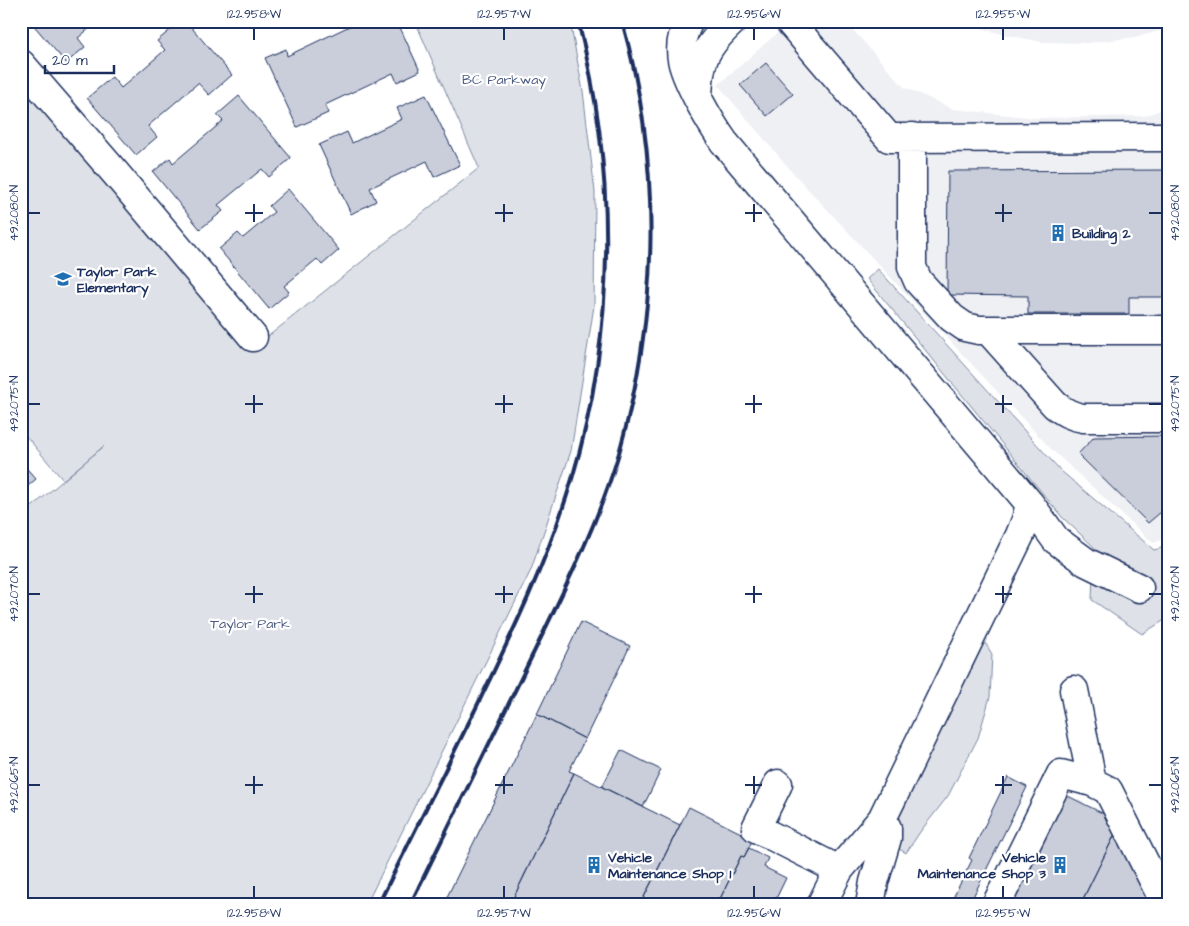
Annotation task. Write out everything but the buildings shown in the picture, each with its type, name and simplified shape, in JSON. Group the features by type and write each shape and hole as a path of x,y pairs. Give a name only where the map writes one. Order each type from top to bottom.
{"lane":[{"path":"689,21 681,42 682,58 688,79 704,111 724,142 1030,504 1056,540 1086,562 1139,588"},
{"path":"698,99 699,79 704,56 717,37 733,21"},
{"path":"789,21 889,138 1168,137"},
{"path":"21,64 118,175 253,337"},
{"path":"912,137 912,262 914,272 918,282 952,318 965,327 979,330 1168,330"},
{"path":"988,330 1055,405 1072,416 1083,418 1168,418"},
{"path":"821,905 838,870 882,818 1020,535 1030,504"},
{"path":"1074,690 1092,782"},
{"path":"996,905 1061,774 1092,782 1108,790 1166,905"},
{"path":"778,784 756,828 838,870"},
{"path":"870,905 874,882 887,838 887,828 882,818"}],"shaded area":[{"path":"791,21 845,21 904,87 953,109 1036,118 1145,116 1168,107 1168,538 1153,543 1050,448 794,174 718,85"},
{"path":"957,21 1168,21 1168,29 1136,37 1089,43 1042,42 998,33"}],"green space":[{"name":"Taylor Park","path":"415,21 570,21 583,91 595,192 594,306 571,451 531,570 366,905 21,905 21,516 104,446 63,480 21,430 21,76 250,345 271,334 479,168"},
{"path":"878,269 1061,471 1154,550 1168,546 1168,618 1142,634 1092,600 1094,547 1062,517 867,279"},
{"path":"984,641 992,654 990,697 978,738 948,796 906,853 891,844 896,813"}],"railway":[{"path":"378,905 502,655 528,597 552,539 572,479 586,423 597,366 604,308 605,192 600,135 591,77 578,21"},
{"path":"410,905 591,531 611,479 632,400 642,346 648,292 651,237 649,182 644,128 635,74 622,21"}],"place":[{"name":"Building 2","path":"1058,233"},
{"name":"Taylor Park Elementary","path":"63,279"},
{"name":"Vehicle Maintenance Shop 1","path":"594,865"},
{"name":"Vehicle Maintenance Shop 3","path":"1060,865"}],"park label":[{"name":"BC Parkway","path":"504,79"}]}
